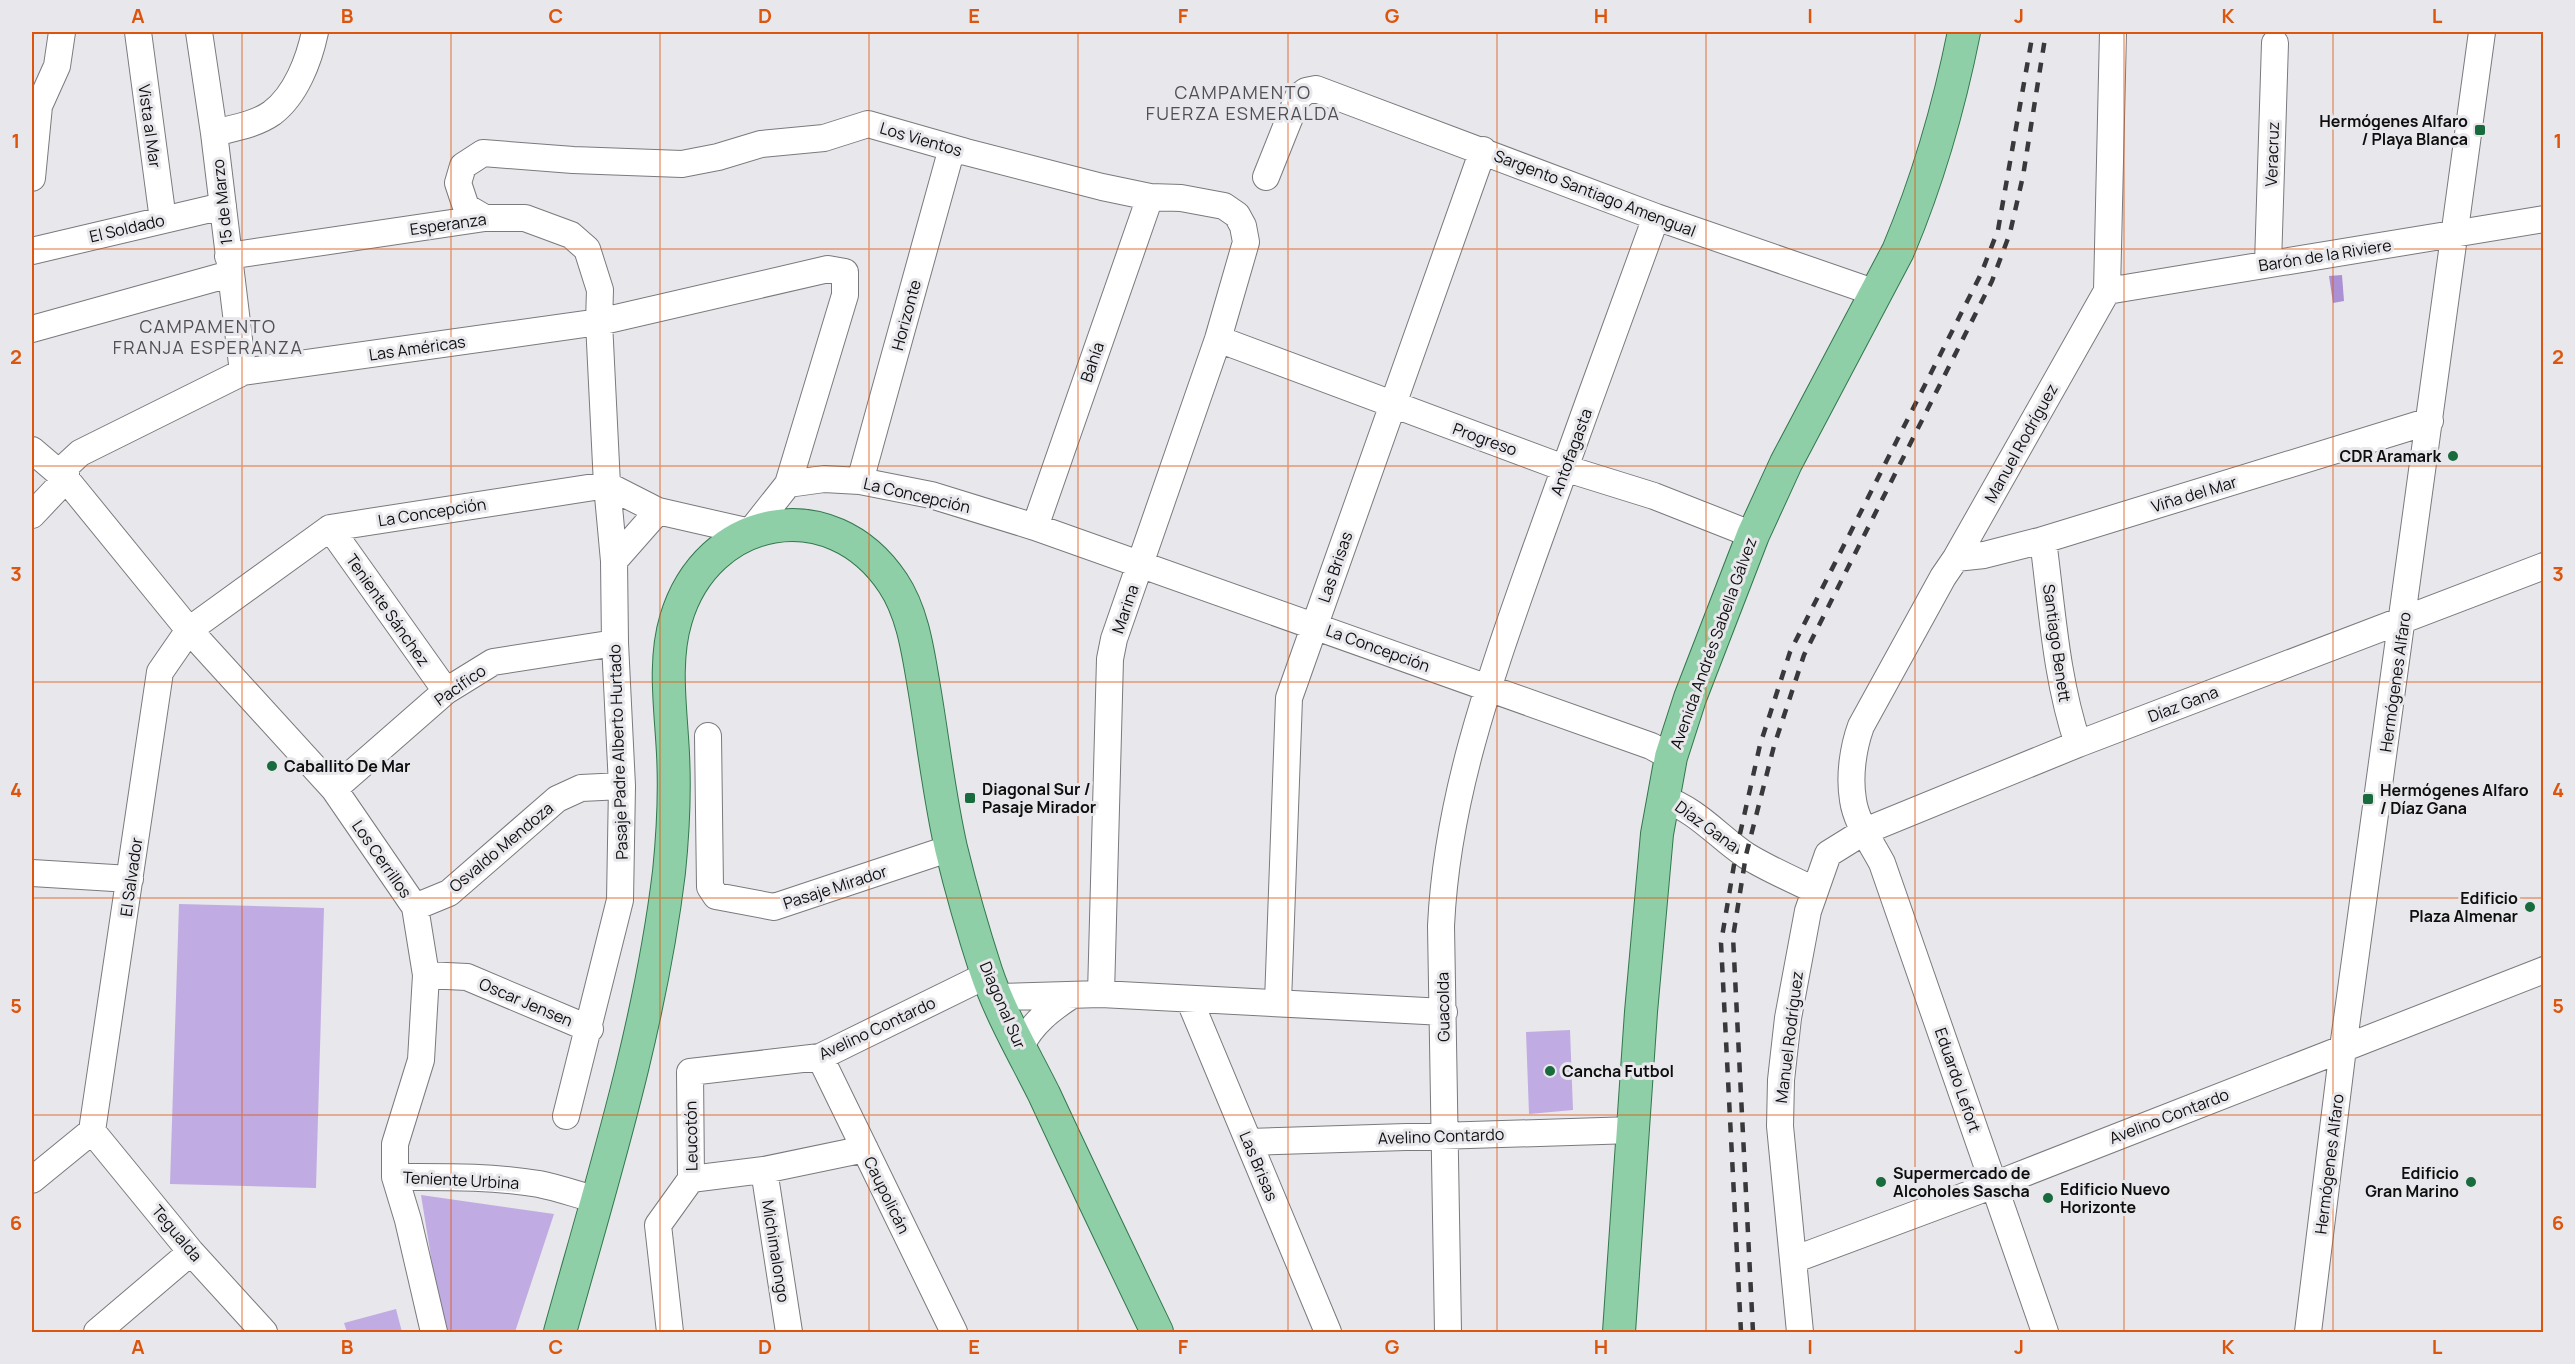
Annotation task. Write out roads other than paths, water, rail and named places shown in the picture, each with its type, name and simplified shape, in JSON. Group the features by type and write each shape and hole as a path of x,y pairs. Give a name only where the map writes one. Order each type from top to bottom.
{"main road":[{"name":"Avenida Andrés Sabella Gálvez","path":"1618,1332 1657,834 1671,757 1690,698 1753,535 1786,463 1898,251 1921,194 1940,134 1964,32"},
{"name":"Diagonal Sur","path":"560,1332 598,1200 637,1048 668,879 674,814 669,659 675,621 686,592 703,566 724,546 750,532 784,525 807,526 849,541 868,555 888,577 899,594 910,619 922,675 951,848 992,986 1157,1332"}],"street":[{"path":"32,178 35,97 57,66 62,32"},
{"name":"Vista al Mar","path":"138,32 163,219"},
{"name":"15 de Marzo","path":"199,32 214,133 243,372"},
{"path":"295,32 301,72"},
{"path":"214,133 248,124 272,113 291,94 312,47 315,32"},
{"name":"Manuel Rodríguez","path":"1865,831 1853,800 1854,747 1866,716 2107,291 2113,32"},
{"name":"Hermógenes Alfaro","path":"2308,1332 2343,1048 2482,32"},
{"name":"Veracruz","path":"2268,264 2275,43"},
{"name":"Sargento Santiago Amengual","path":"1266,177 1298,97 1316,89 1656,217 1876,293"},
{"name":"Los Vientos","path":"485,218 466,207 458,183 463,166 483,153 573,160 682,164 718,157 761,144 824,138 868,124 1102,187 1224,206 1237,215 1243,226 1246,242"},
{"name":"Horizonte","path":"860,481 952,148"},
{"name":"Las Brisas","path":"1278,1002 1289,706 1295,677 1483,150"},
{"name":"Bahía","path":"1035,527 1150,196"},
{"name":"El Soldado","path":"32,251 223,206"},
{"name":"Antofagasta","path":"1487,687 1656,217"},
{"name":"Esperanza","path":"32,329 229,265 485,218 525,218 571,235 587,249 600,290 599,322"},
{"name":"Barón de la Riviere","path":"2107,291 2544,219"},
{"name":"Marina","path":"1101,994 1108,678 1114,639 1218,339 1246,242"},
{"name":"Las Américas","path":"32,515 66,480 66,466 80,453 243,372 599,322 828,269 845,272 845,295 788,484"},
{"name":"Pasaje Padre Alberto Hurtado","path":"566,1116 590,1029 620,900 622,786 615,643 614,561 607,485 599,322"},
{"name":"Progreso","path":"1218,339 1564,468 1654,496 1753,535"},
{"name":"Viña del Mar","path":"1956,558 1984,555 2043,540 2430,422"},
{"path":"32,447 66,480"},
{"name":"La Concepción","path":"788,484 824,479 860,481 931,495 1035,527 1651,746 1671,757"},
{"name":"Los Cerrillos","path":"66,480 189,630 334,789 415,907 426,975 421,1060 395,1144 395,1177 408,1220 434,1332"},
{"path":"607,485 658,511 750,532 788,484"},
{"name":"La Concepción","path":"189,630 330,528 607,485"},
{"path":"614,561 658,511"},
{"name":"Teniente Sánchez","path":"330,528 446,692"},
{"name":"Santiago Benett","path":"2043,540 2061,682 2078,744"},
{"name":"Díaz Gana","path":"1828,854 1865,831 2078,744 2544,566"},
{"name":"El Salvador","path":"92,1131 160,672 189,630"},
{"name":"Pacífico","path":"334,789 446,692 493,662 615,643"},
{"name":"Guacolda","path":"1448,1332 1447,1136 1441,926 1446,859 1456,805 1487,687"},
{"name":"Pasaje Mirador","path":"708,736 710,887 716,896 774,907 951,848"},
{"name":"Osvaldo Mendoza","path":"415,907 449,893 557,799 581,788 622,786"},
{"name":"Díaz Gana","path":"1662,798 1682,807 1713,827 1746,855 1814,890"},
{"name":"Eduardo Lefort","path":"1865,831 1882,863 2045,1332"},
{"name":"Manuel Rodríguez","path":"1800,1332 1780,1126 1780,1080 1808,911 1828,854"},
{"path":"32,873 130,879"},
{"name":"Avelino Contardo","path":"1793,1260 1994,1185 2544,970"},
{"name":"Oscar Jensen","path":"426,975 467,977 590,1029"},
{"name":"Avelino Contardo","path":"690,1072 820,1057 992,986 1072,995 1101,994 1278,1002 1444,1012"},
{"path":"1021,1046 1037,1022 1072,995"},
{"name":"Las Brisas","path":"1189,999 1328,1332"},
{"name":"Caupolicán","path":"820,1057 954,1332"},
{"name":"Leucotón","path":"670,1332 658,1225 691,1179 690,1072"},
{"name":"Avelino Contardo","path":"1249,1142 1633,1130"},
{"path":"32,1180 92,1131"},
{"name":"Tegualda","path":"92,1131 191,1252 264,1332"},
{"path":"691,1179 764,1170 865,1149"},
{"name":"Michimalongo","path":"764,1170 789,1332"},
{"name":"Teniente Urbina","path":"395,1177 489,1178 516,1181 598,1200"},
{"path":"97,1332 191,1252"}],"railway":[{"path":"1741,1332 1721,943 1737,847 1760,745 1790,652 1981,274 1998,230 2033,32"},
{"path":"1753,1332 1733,937 1746,855 1774,746 1804,655 1992,281 2010,233 2023,176 2046,32"}],"place":[{"name":"Hermógenes Alfaro / Playa Blanca","path":"2480,130"},
{"name":"CDR Aramark","path":"2453,456"},
{"name":"Caballito De Mar","path":"272,766"},
{"name":"Diagonal Sur / Pasaje Mirador","path":"970,798"},
{"name":"Hermógenes Alfaro / Díaz Gana","path":"2368,799"},
{"name":"Edificio Plaza Almenar","path":"2530,907"},
{"name":"Cancha Futbol","path":"1550,1071"},
{"name":"Supermercado de Alcoholes Sascha","path":"1881,1182"},
{"name":"Edificio Gran Marino","path":"2471,1182"},
{"name":"Edificio Nuevo Horizonte","path":"2048,1198"}],"district":[{"name":"CAMPAMENTO FUERZA ESMERALDA","path":"1243,102"},
{"name":"CAMPAMENTO FRANJA ESPERANZA","path":"208,336"}]}
